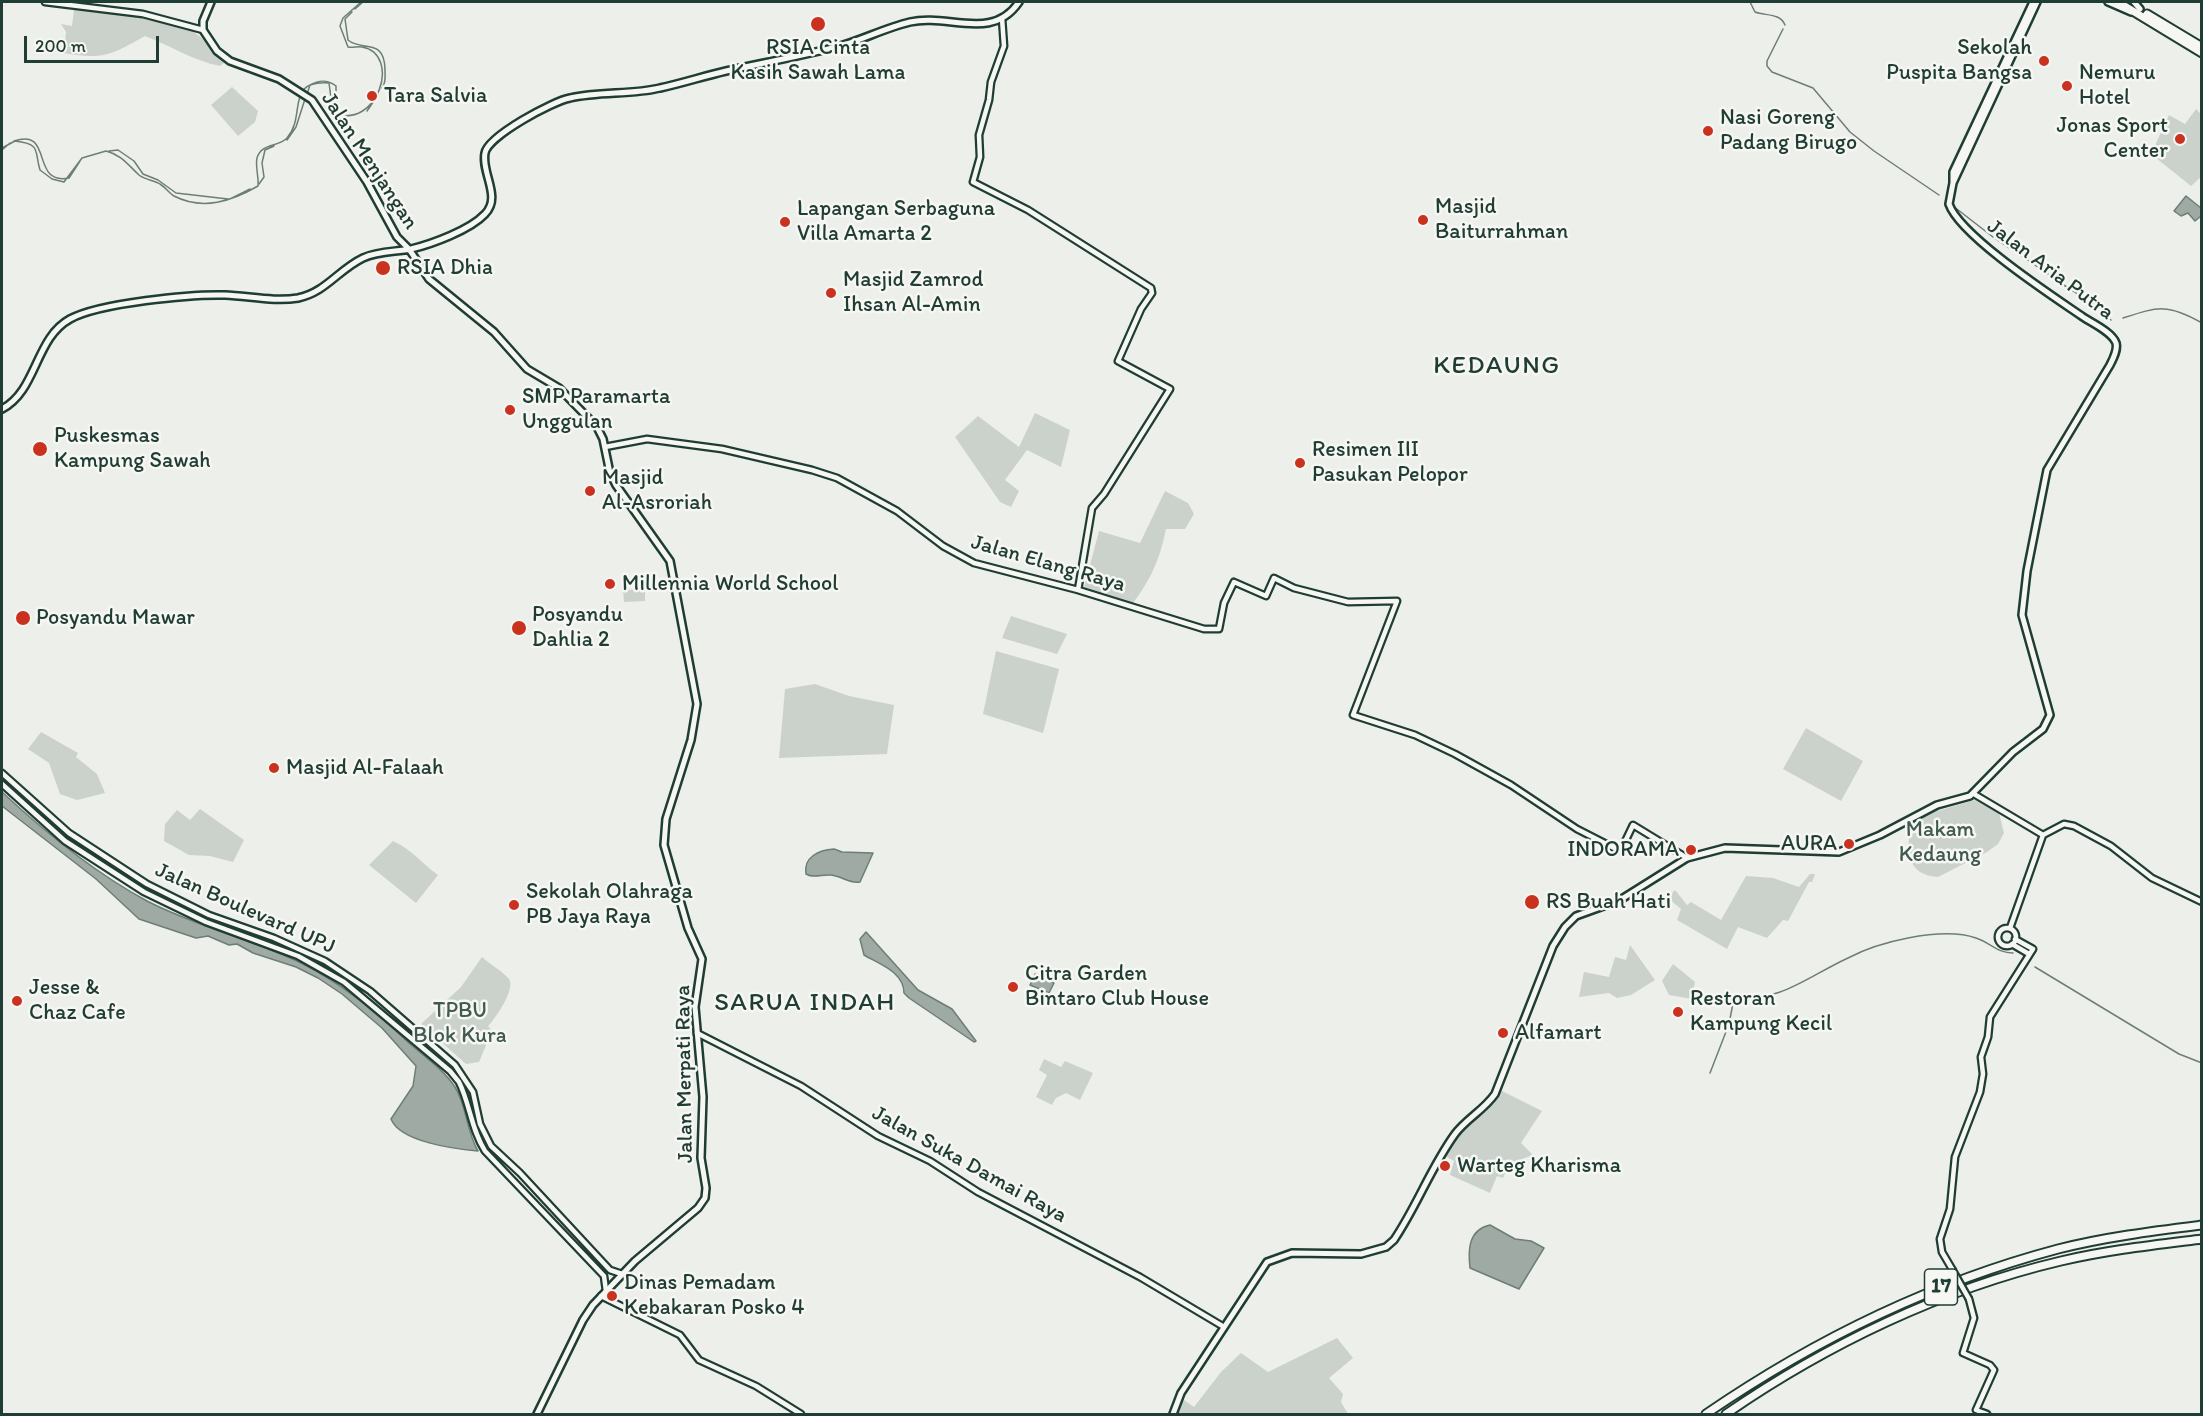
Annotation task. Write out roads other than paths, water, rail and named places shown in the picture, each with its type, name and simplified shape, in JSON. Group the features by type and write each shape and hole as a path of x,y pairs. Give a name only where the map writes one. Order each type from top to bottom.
{"highway":[{"path":"2118,2 2130,3 2202,52"},
{"path":"2139,11 2202,47"},
{"name":"17","path":"1706,1414 1811,1347 1875,1315 1933,1290 2059,1249 2117,1237 2202,1225"},
{"name":"17","path":"1726,1414 1818,1357 1937,1301 2060,1262 2117,1250 2202,1239"}],"main road":[{"path":"203,30 203,21 211,2"},
{"path":"2,409 22,392 47,346 70,319 93,311 187,296 298,298 314,294 362,258 377,253 409,249 448,236 484,215 492,200 484,161 486,148 497,138 557,101 571,97 657,89 841,46 902,25 929,19 973,26 990,23 1002,18 1019,2"},
{"name":"Jalan Aria Putra","path":"1974,794 2013,752 2043,729 2050,720 2022,615 2027,572 2045,474 2114,357 2116,342 2007,263 1965,225 1949,202 1953,183 2035,2"},
{"path":"2108,2 2122,9 2139,11"},
{"name":"Jalan Menjangan","path":"203,30 217,51 230,61 279,79 301,91 315,104 366,183 397,237 409,249"},
{"name":"Jalan Merpati Raya","path":"409,249 429,279 494,332 519,362 560,388 584,410 597,427 605,447 610,473 616,485 670,561 697,704 692,740 666,819 664,845 688,928 702,959 696,995 703,1097 701,1143 705,1198 698,1208 622,1274 586,1314 537,1414"},
{"path":"1173,1414 1181,1393 1267,1262 1292,1253 1360,1254 1380,1249 1393,1242 1437,1160 1457,1131 1495,1094 1550,954 1564,927 1576,916 1620,900 1687,858 1725,848 1839,852 1880,835 1937,805 1974,794"}],"street":[{"path":"45,2 143,14 203,30"},
{"path":"1002,18 1004,46 992,82 979,135 980,157 973,182 1028,210 1152,290 1118,361 1170,389 1104,494 1092,508 1078,590"},
{"name":"Jalan Elang Raya","path":"605,447 647,439 722,449 815,471 837,478 897,512 964,558 1204,629 1219,629 1224,603 1234,582 1266,596 1274,578 1294,588 1348,602 1397,601 1353,715 1415,735 1455,754 1501,779 1577,829 1618,850 1622,848 1633,825 1687,858"},
{"name":"Jalan Boulevard UPJ","path":"2,773 46,815 114,865 188,906 287,943 325,961 370,991 455,1065 473,1092 480,1124 491,1146 520,1173 610,1270 622,1274"},
{"name":"Jalan Boulevard UPJ","path":"2,784 42,823 112,874 206,922 298,956 329,973 364,997 450,1071 465,1093 472,1127 484,1151 604,1276"},
{"path":"1974,794 2043,835"},
{"path":"2010,928 2043,835 2064,824 2074,826 2112,846 2152,878 2202,902"},
{"path":"2010,928 2015,933 2014,941"},
{"path":"1987,1414 1976,1410 1994,1368 1964,1353 1974,1318 1969,1299 1942,1252 1940,1239 1951,1204 1955,1157 1980,1092 1983,1074 1981,1057 1988,1037 1990,1017 2033,949 2014,941 2004,945 1998,939 2000,930 2010,928"},
{"path":"2014,941 2030,954"},
{"name":"Jalan Suka Damai Raya","path":"697,1034 730,1048 801,1086 878,1136 930,1161 970,1188 1140,1277 1224,1327"},
{"path":"606,1291 604,1276 610,1270"},
{"path":"601,1296 680,1335 699,1360 756,1386 801,1414"}],"waterway":[{"path":"2,148 15,141 33,146 40,170 52,179 64,182 82,158 106,151 121,158 141,177 162,185 174,196 185,200 206,203 238,196 258,186 257,158 259,153 266,147 280,143 287,138 293,129 301,93 306,87 329,83 333,113 349,116 362,111 372,102 379,89 382,76 381,63 374,53 362,47 348,47 340,26 343,18 361,2"},
{"path":"355,9 363,2"},
{"path":"1750,2 1755,12 1780,18 1785,25"},
{"path":"352,12 345,19 348,40 377,49 381,53 385,69 385,81 382,88"},
{"path":"1783,29 1767,61 1767,66 1772,72 1813,88 1850,132 1939,195"},
{"path":"307,94 313,83 323,81 333,84 336,86 336,108 340,114 348,116"},
{"path":"367,111 378,95"},
{"path":"287,140 296,127 305,99"},
{"path":"14,141 26,139 34,142 50,174 57,178 69,178 80,161"},
{"path":"2,150 10,143"},
{"path":"259,184 264,177 262,163 265,150 274,146"},
{"path":"109,151 118,150 134,161 143,174 158,180 176,193 228,199"},
{"path":"232,198 250,189"},
{"path":"1953,206 1993,237"},
{"path":"1996,239 2015,252"},
{"path":"2019,254 2048,274"},
{"path":"2051,277 2086,299"},
{"path":"2089,301 2100,308"},
{"path":"2123,318 2145,311 2162,309 2180,312 2202,323"},
{"path":"2104,315 2111,320"},
{"path":"1710,1073 1729,1024 1734,998 1751,998 1780,992 1862,951 1885,943 1916,937 1960,934 1981,940 1998,950 2013,953"},
{"path":"2035,967 2179,1054 2202,1063"}],"place":[{"name":"RSIA Cinta Kasih Sawah Lama","path":"818,24"},
{"name":"Sekolah Puspita Bangsa","path":"2044,61"},
{"name":"Nemuru Hotel","path":"2067,86"},
{"name":"Tara Salvia","path":"372,96"},
{"name":"Nasi Goreng Padang Birugo","path":"1708,131"},
{"name":"Jonas Sport Center","path":"2180,139"},
{"name":"Masjid Baiturrahman","path":"1423,220"},
{"name":"Lapangan Serbaguna Villa Amarta 2","path":"785,222"},
{"name":"RSIA Dhia","path":"383,268"},
{"name":"Masjid Zamrod Ihsan Al-Amin","path":"831,293"},
{"name":"SMP Paramarta Unggulan","path":"510,410"},
{"name":"Puskesmas Kampung Sawah","path":"40,449"},
{"name":"Resimen III Pasukan Pelopor","path":"1300,463"},
{"name":"Masjid Al-Asroriah","path":"590,491"},
{"name":"Millennia World School","path":"610,584"},
{"name":"Posyandu Mawar","path":"23,618"},
{"name":"Posyandu Dahlia 2","path":"519,628"},
{"name":"Masjid Al-Falaah","path":"274,768"},
{"name":"AURA","path":"1849,844"},
{"name":"INDORAMA","path":"1691,850"},
{"name":"RS Buah Hati","path":"1532,902"},
{"name":"Sekolah Olahraga PB Jaya Raya","path":"514,905"},
{"name":"Citra Garden Bintaro Club House","path":"1013,987"},
{"name":"Jesse & Chaz Cafe","path":"17,1001"},
{"name":"Restoran Kampung Kecil","path":"1678,1012"},
{"name":"Alfamart","path":"1503,1033"},
{"name":"Warteg Kharisma","path":"1445,1166"},
{"name":"Dinas Pemadam Kebakaran Posko 4","path":"612,1296"}],"district":[{"name":"KEDAUNG","path":"1497,366"},
{"name":"SARUA INDAH","path":"805,1003"}],"park label":[{"name":"Makam Kedaung","path":"1940,842"},
{"name":"TPBU Blok Kura","path":"460,1024"}]}
